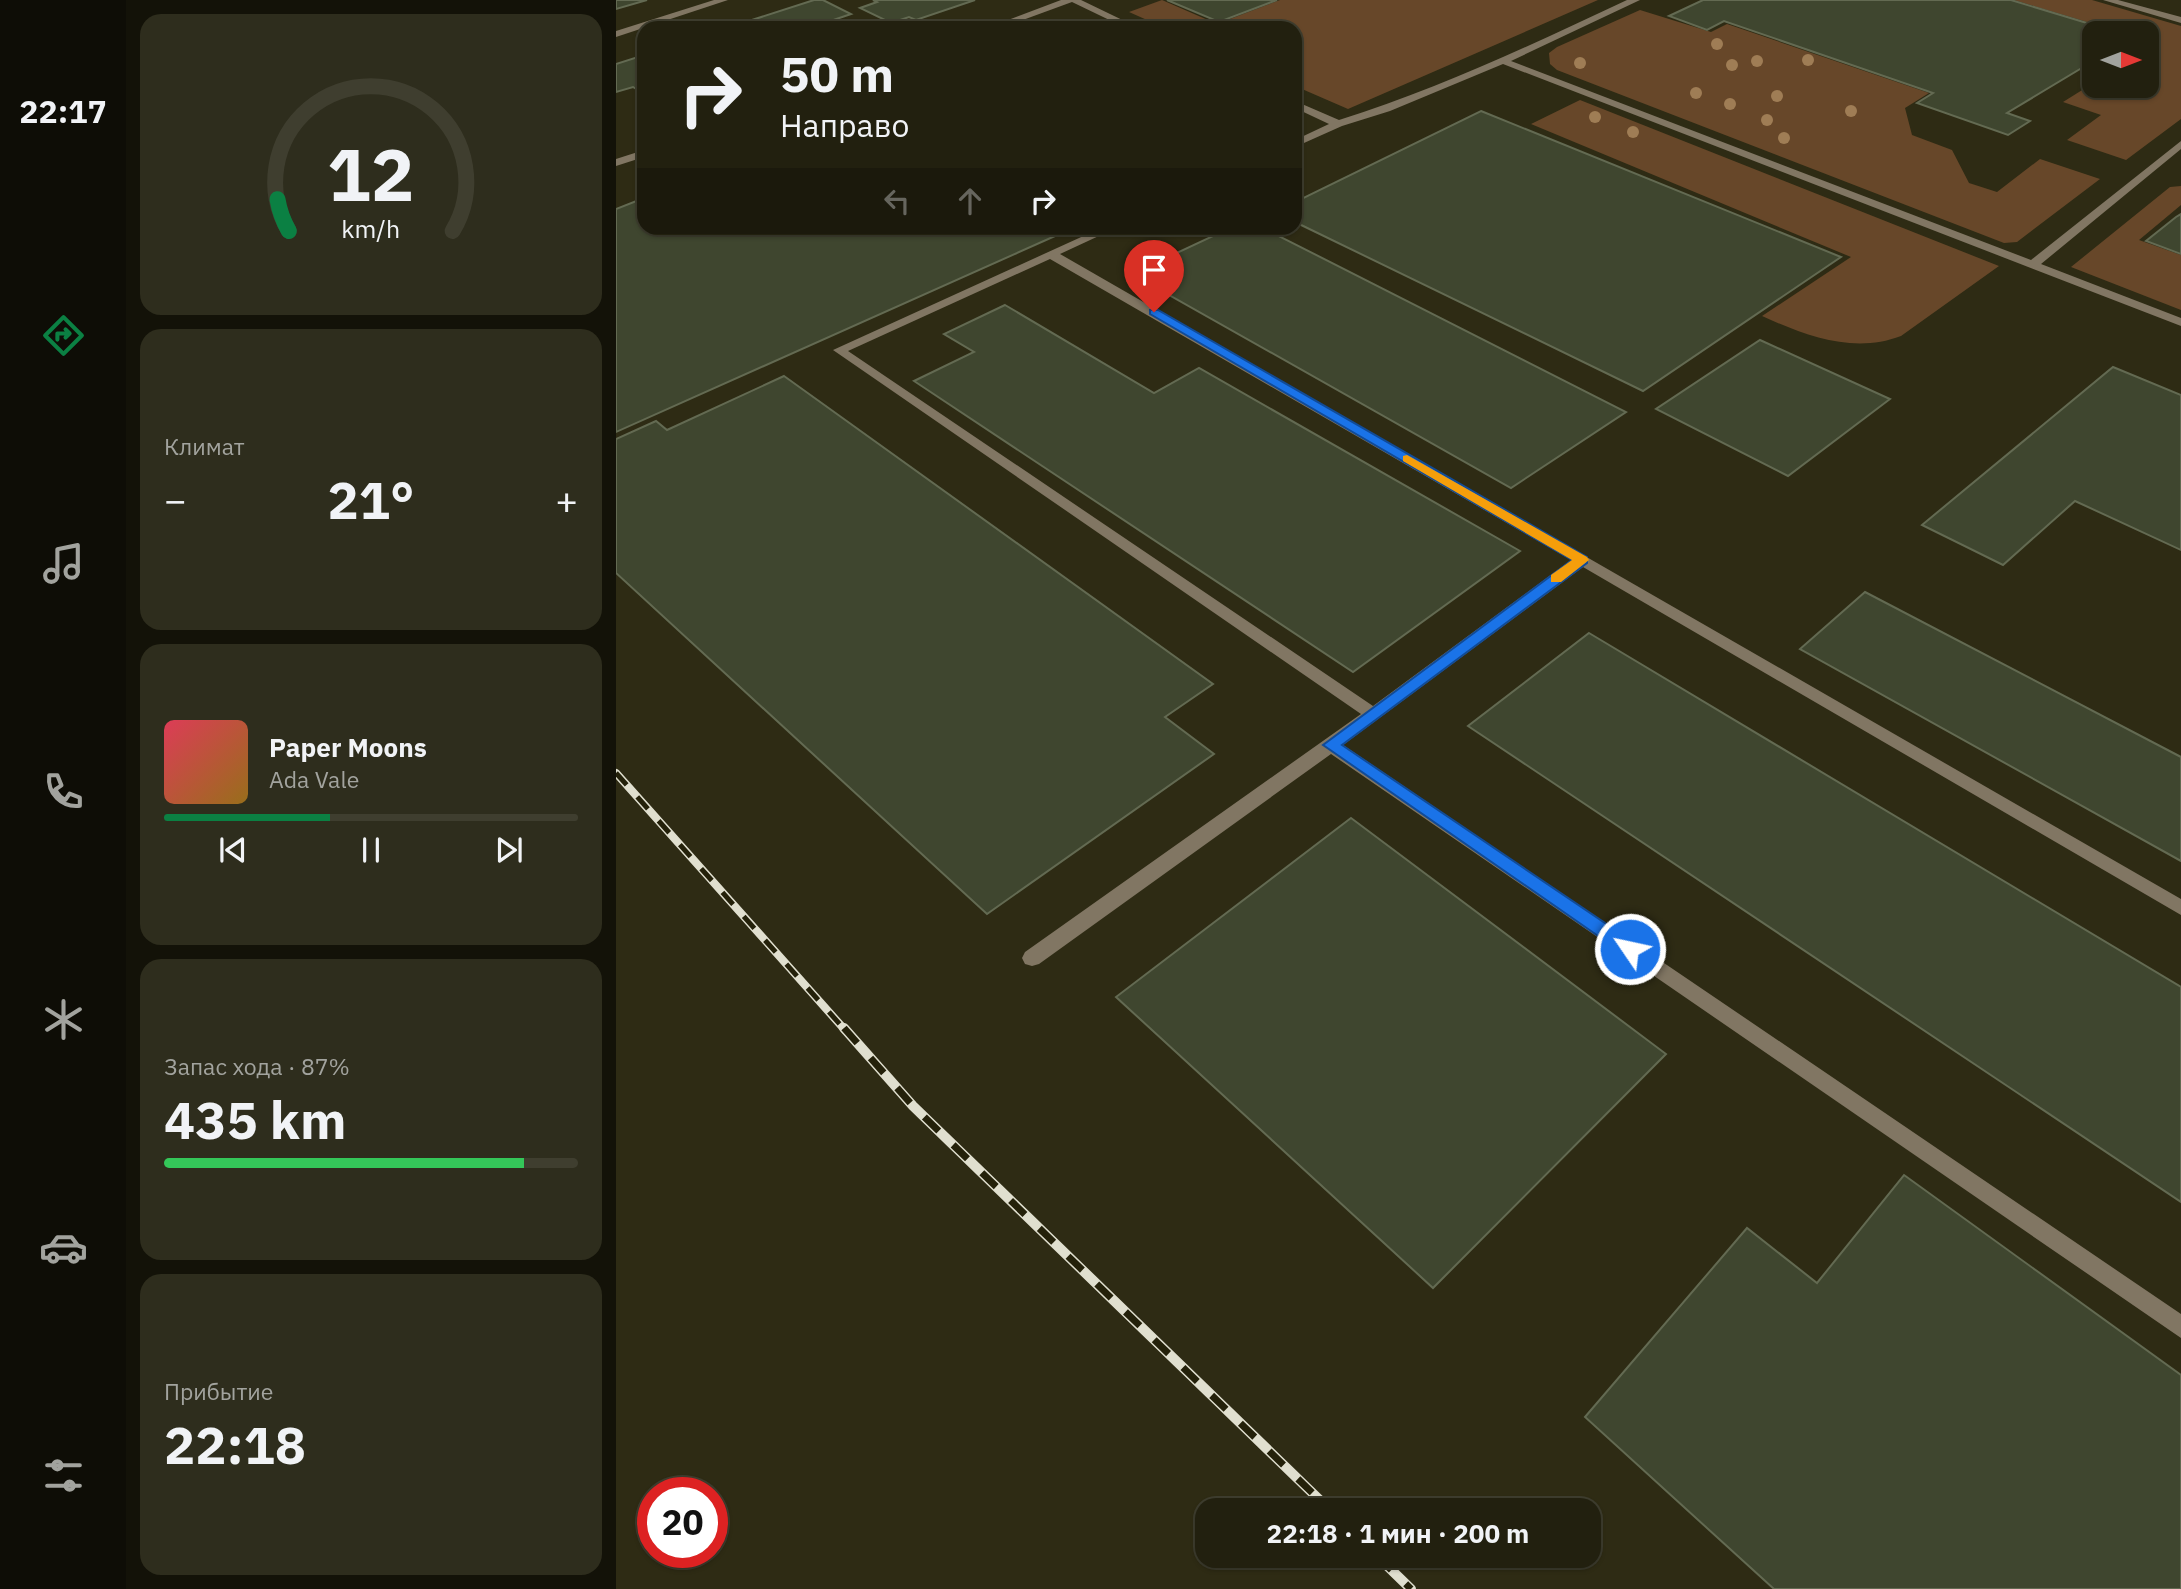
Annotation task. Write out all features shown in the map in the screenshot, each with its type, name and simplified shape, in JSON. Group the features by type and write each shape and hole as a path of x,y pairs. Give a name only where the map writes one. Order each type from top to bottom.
{"lane":[{"path":"657,21 723,0"},
{"path":"1012,21 1072,0 1118,21"},
{"path":"1302,141 1338,124 1386,109 1503,61 1635,0"},
{"path":"2108,0 2181,20"},
{"path":"616,34 637,27"},
{"path":"1503,61 2181,322"},
{"path":"1302,107 1338,124"},
{"path":"2032,265 2181,144"},
{"path":"616,163 637,156"},
{"path":"1094,235 839,350 1371,713"},
{"path":"1051,254 2181,908"},
{"path":"1032,958 1331,745 1582,560"},
{"path":"1331,745 2181,1327"}],"shaded area":[{"path":"1162,0 1210,21 1149,21 1129,12"},
{"path":"1280,0 1598,0 1348,109 1302,89 1302,21 1225,21"},
{"path":"2014,0 2092,0 2181,26 2181,119 2126,160 2067,140 2101,115 2063,102 2082,90 2082,98 2160,98 2160,21 2084,21"},
{"path":"1640,10 1711,32 1727,24 1929,93 1905,108 1912,135 1952,150 1969,183 1997,192 2040,159 2100,179 2017,242 2004,243 1557,70 1550,64 1549,53 1557,47"},
{"path":"1580,100 1999,266 1901,336 1883,341 1848,343 1796,330 1762,316 1851,257 1531,124"},
{"path":"2181,186 2181,205 2139,240 2181,255 2181,310 2071,267 2170,187"}],"building":[{"path":"616,0 647,0 616,9"},
{"path":"814,0 823,0 851,14 830,21 749,21"},
{"path":"873,0 975,0 916,20 909,17 897,21 887,21 860,8 877,2"},
{"path":"1167,0 1277,0 1222,21"},
{"path":"1703,0 2011,0 2082,21 2082,68 2007,113 2030,121 2008,135 1917,103 1933,93 1724,21 1707,30 1669,16"},
{"path":"637,57 637,90 633,87 616,92 616,64"},
{"path":"1481,111 1841,257 1643,391 1302,225 1302,199"},
{"path":"637,201 637,235 1057,235 616,432 616,209"},
{"path":"2181,214 2181,254 2146,241 2176,217"},
{"path":"1215,235 1277,235 1626,412 1511,488 1132,274"},
{"path":"1005,305 1154,393 1199,368 1520,551 1353,672 914,381 974,352 944,334"},
{"path":"1760,340 1890,399 1788,476 1656,409"},
{"path":"2113,367 2181,395 2181,550 2075,501 2003,565 1922,525"},
{"path":"784,376 1213,684 1165,717 1214,754 987,914 616,573 616,439 656,421 667,430"},
{"path":"1865,592 2181,757 2181,861 1800,649"},
{"path":"1589,633 2181,987 2181,1202 1468,726"},
{"path":"1351,818 1666,1054 1433,1288 1116,997"},
{"path":"1904,1175 2181,1375 2181,1589 1774,1589 1585,1417 1747,1228 1817,1283"}],"railway":[{"path":"616,773 845,1030"},
{"path":"844,1028 913,1106 1318,1498"},
{"path":"1389,1568 1411,1589"}],"slow traffic":[{"path":"1407,459 1582,560 1556,579"}],"route":[{"path":"1154,312 1582,560 1331,745 1630,949"}]}
